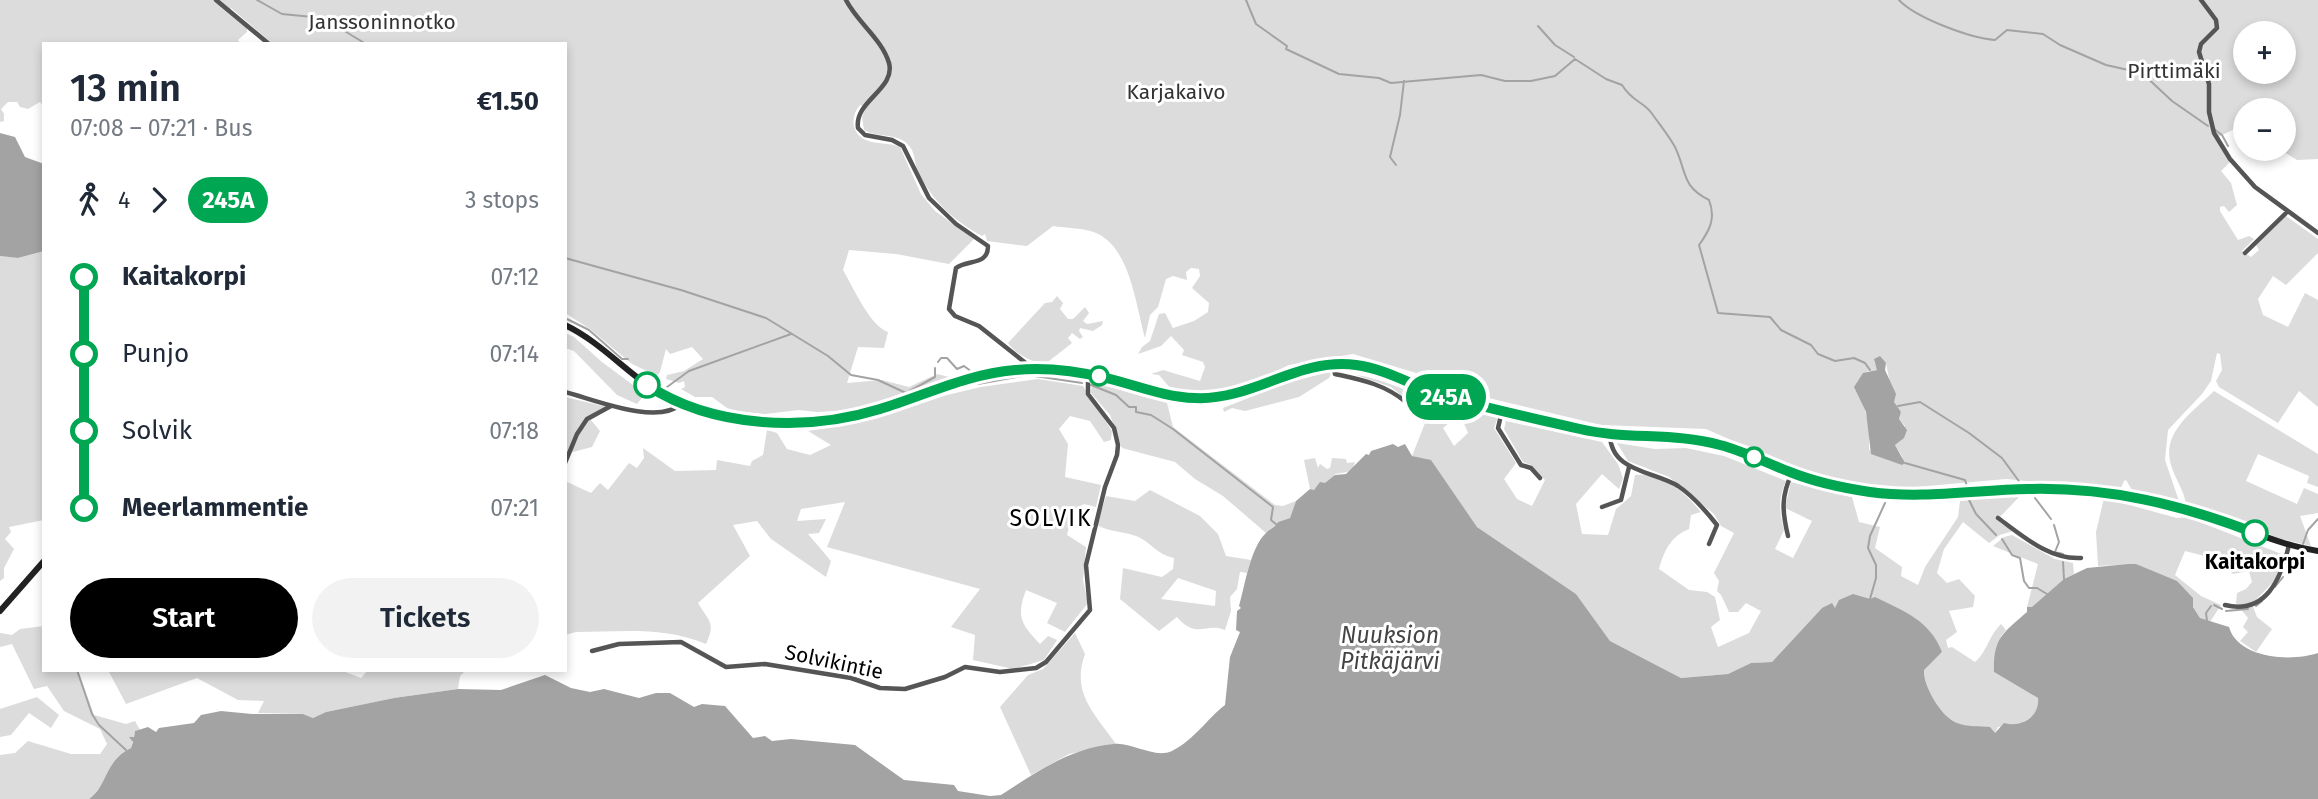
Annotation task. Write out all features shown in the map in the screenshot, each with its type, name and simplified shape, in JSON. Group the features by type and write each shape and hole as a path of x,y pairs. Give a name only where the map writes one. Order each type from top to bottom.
{"street":[{"path":"216,0 267,42"},
{"path":"846,0 886,56 890,70 884,83 861,109 858,128 865,135 892,140 903,146 929,198 956,224 988,246 989,250 982,260 956,268 949,310 955,316 979,326 1033,369"},
{"path":"2201,0 2216,20 2217,28 2201,44 2199,52 2209,84 2212,128 2239,171 2287,212 2318,233"},
{"path":"2245,253 2287,212"},
{"path":"567,326 587,338 642,382 681,404 711,413 761,421 822,421 877,410 977,375 1033,369 1087,374 1166,395 1208,398 1234,395 1302,369 1333,364 1370,368 1437,394 1610,434 1706,441 1739,451 1792,473 1846,488 1904,495 2036,489 2125,495 2208,515 2289,545 2318,551"},
{"path":"1333,364 1335,374 1376,383 1390,389 1406,402"},
{"name":"Solvikintie","path":"592,651 619,643 681,642 726,667 765,664 851,678 894,690 936,680 965,667 1014,673 1042,665 1090,610 1086,565 1105,487 1117,455 1114,428 1088,394 1087,374"},
{"path":"567,393 633,411 667,412 681,404"},
{"path":"567,458 587,419 611,405"},
{"path":"1502,410 1498,428 1521,465 1531,468 1540,478"},
{"path":"1610,434 1619,458 1629,467 1667,479 1708,513 1717,525 1709,544"},
{"path":"1602,508 1621,500 1629,467"},
{"path":"1788,536 1782,510 1783,496 1792,473"},
{"path":"1998,518 2051,553 2064,558 2081,558"},
{"path":"2225,605 2247,608 2260,600 2281,576 2289,545"},
{"path":"0,611 42,563"}],"green space":[{"path":"0,0 2318,0 2318,159 2296,159 2296,98 2233,98 2233,130 2218,137 2230,162 2221,171 2231,183 2237,205 2229,212 2224,206 2220,207 2220,211 2238,240 2249,236 2254,239 2242,251 2251,257 2259,250 2256,245 2286,216 2318,239 2318,253 2286,285 2273,276 2258,299 2263,315 2288,327 2305,293 2318,300 2318,407 2299,391 2278,423 2219,387 2216,381 2222,370 2220,354 2217,353 2211,381 2168,430 2165,460 2179,501 2132,490 2126,480 2120,490 2006,479 1894,489 1836,481 1803,472 1706,429 1601,425 1472,394 1353,354 1289,365 1247,385 1219,392 1201,394 1171,389 1159,375 1151,374 1163,370 1200,381 1205,367 1203,362 1182,355 1184,350 1171,336 1161,346 1138,354 1150,341 1159,314 1165,313 1173,328 1194,321 1208,312 1209,303 1192,288 1200,276 1199,269 1191,268 1186,272 1187,280 1173,276 1166,279 1158,307 1150,315 1145,338 1130,279 1117,251 1107,240 1091,231 1053,226 1027,246 987,241 985,234 982,236 962,223 937,201 918,171 908,144 864,130 862,117 866,107 860,105 854,119 857,134 870,142 900,147 921,194 935,211 974,239 949,264 896,254 849,250 843,270 868,314 888,332 884,348 858,347 847,383 882,380 909,387 937,374 949,377 852,410 799,410 765,414 737,411 727,408 712,397 695,397 681,389 685,387 684,381 679,383 666,379 667,375 684,371 703,359 692,347 670,354 666,349 657,376 632,364 590,329 567,314 567,42 271,42 231,8 229,12 247,26 247,32 239,42 42,42 42,104 40,102 28,109 20,107 17,102 8,102 1,109 4,121 0,122","holes":["1874,362 1886,363 1894,404 1901,412 1899,419 1905,426 1900,441 1895,445 1903,458 1869,450 1869,425 1857,382 1866,372 1877,370"]},
{"path":"42,252 42,520 9,527 11,532 5,539 14,549 4,568 4,578 0,581 0,256 18,258"},
{"path":"1057,296 1063,303 1060,309 1068,319 1073,319 1085,307 1089,313 1083,321 1087,324 1103,321 1102,325 1093,331 1080,328 1083,337 1080,339 1072,333 1068,338 1072,343 1044,365 1024,357 1008,343 1045,303 1052,302"},
{"path":"567,334 645,394 637,404 617,395 574,351 567,349"},
{"path":"1328,372 1331,374 1329,378 1299,397 1245,411 1232,408 1224,412 1223,408 1287,383"},
{"path":"1356,375 1382,381 1459,409 1456,417 1443,428 1454,446 1468,433 1463,421 1466,410 1498,417 1494,428 1516,463 1504,479 1517,499 1532,506 1545,480 1531,465 1523,462 1504,429 1506,421 1602,442 1618,464 1623,478 1619,489 1602,474 1576,504 1582,534 1608,535 1616,509 1631,496 1635,475 1664,480 1688,497 1701,512 1691,515 1689,529 1669,545 1659,569 1689,590 1707,592 1715,597 1720,620 1711,627 1718,647 1749,633 1761,611 1746,603 1738,612 1729,612 1717,591 1719,581 1714,573 1734,533 1721,526 1714,514 1669,477 1628,461 1617,443 1655,449 1686,448 1724,456 1786,481 1780,505 1784,530 1775,549 1793,558 1812,521 1785,508 1791,482 1852,497 1859,522 1880,527 1875,548 1902,567 1901,576 1918,585 1925,567 1958,517 1960,501 2021,495 1997,520 2013,531 2000,535 1989,543 1963,522 1944,549 1937,573 1947,583 1959,579 1975,596 1973,607 1949,611 1957,632 1946,640 1948,648 1952,647 1975,662 2001,624 2006,630 2001,636 1994,672 2038,698 2036,712 2026,721 1998,727 1995,733 1951,721 1934,701 1924,669 1942,652 1870,599 1834,608 1822,608 1772,662 1751,663 1728,674 1681,678 1610,641 1576,594 1477,527 1431,461 1412,456 1427,418 1419,403 1407,400 1391,387"},
{"path":"1038,379 1083,386 1112,431 1111,440 1104,442 1090,421 1070,416 1059,429 1068,444 1065,477 1101,485 1096,507 1084,504 1073,510 1067,535 1086,547 1083,580 1088,603 1065,632 1047,623 1057,603 1026,590 1023,599 1021,614 1028,631 1040,644 1048,636 1057,640 1044,660 1013,669 973,660 975,635 951,627 980,589 827,547 845,502 801,509 797,521 826,519 819,533 808,534 831,561 826,577 771,539 757,521 733,525 750,556 698,603 711,626 706,644 658,632 576,632 567,634 567,482 591,493 600,483 608,490 629,463 637,468 644,458 643,448 675,471 716,470 717,460 750,466 752,461 763,455 767,430 777,433 787,449 810,455 831,445 808,431 875,419 947,395"},
{"path":"1092,382 1167,403 1173,427 1275,505 1283,506 1296,501 1290,518 1278,522 1275,528 1266,533 1223,496 1195,479 1175,462 1122,448 1110,415 1091,393"},
{"path":"2214,391 2318,454 2318,487 2307,483 2309,476 2258,454 2246,481 2297,504 2304,488 2318,494 2318,513 2300,516 2311,546 2277,538 2257,528 2186,504 2172,468 2170,444 2180,424"},
{"path":"567,397 611,408 591,420 600,431 592,447 567,453"},
{"path":"1315,458 1318,468 1320,464 1327,469 1330,468 1332,458 1346,459 1347,463 1355,462 1350,471 1335,474 1333,479 1313,490 1310,489 1304,460"},
{"path":"1150,490 1200,516 1218,534 1226,556 1251,560 1247,573 1240,572 1237,589 1230,597 1231,611 1225,630 1190,628 1177,617 1159,631 1120,599 1123,568 1162,577 1173,569 1174,558 1142,539 1097,525 1106,496 1135,501","holes":["1178,578 1216,591 1215,606 1161,599"]},
{"path":"2104,498 2177,518 2187,517 2284,555 2276,579 2252,604 2257,617 2272,629 2256,652 2240,641 2248,632 2243,627 2248,618 2236,603 2237,593 2252,582 2249,571 2233,574 2220,560 2185,551 2175,575 2201,596 2221,605 2210,622 2200,618 2193,607 2147,569 2136,564 2098,566 2096,532"},
{"path":"2012,535 2055,559 2073,563 2074,574 2064,579 2032,608 2027,607 2038,564 1993,546 2004,537"},
{"path":"42,626 42,672 79,672 94,715 126,724 135,721 140,730 135,731 131,748 122,753 111,766 100,787 89,799 0,799 0,755 15,753 28,741 71,754 100,754 107,744 100,729 64,711 47,686 34,689 12,644 0,647 0,633 12,635 20,629"},
{"path":"1075,633 1085,654 1081,680 1087,702 1116,744 1069,754 1031,775 1000,707 1028,675 1043,669"},
{"path":"109,672 345,672 361,678 366,672 464,672 460,676 458,689 394,698 326,712 313,718 303,714 258,713 264,701 238,700 197,678 126,704"},
{"path":"37,697 59,715 51,728 29,713 11,735 0,737 0,709"}],"water":[{"path":"0,133 15,137 25,157 42,163 42,252 18,258 0,256"},
{"path":"1880,356 1886,363 1885,370 1896,394 1894,402 1901,412 1899,419 1907,430 1904,438 1895,445 1905,463 1902,465 1871,454 1866,412 1854,387 1863,373 1877,370 1874,359"},
{"name":"Nuuksion Pitkäjärvi","path":"1393,444 1398,447 1405,444 1412,456 1431,460 1477,527 1576,594 1610,641 1681,678 1728,674 1751,663 1772,662 1822,608 1832,603 1835,608 1839,600 1853,594 1870,599 1875,597 1923,624 1937,641 1942,652 1924,670 1930,692 1945,715 1961,724 1990,727 1995,733 2004,723 2017,724 2028,720 2038,705 2038,698 1994,672 1995,651 2006,631 2027,612 2027,607 2032,607 2064,579 2087,568 2136,564 2177,581 2193,598 2193,607 2200,618 2229,627 2234,638 2254,652 2281,657 2318,653 2318,799 89,799 100,787 111,766 122,753 131,748 133,742 129,737 134,737 135,731 148,727 156,732 159,728 194,723 201,715 221,711 303,714 313,718 326,712 394,698 458,689 501,690 545,675 571,688 590,692 604,689 639,698 656,693 670,693 694,707 702,704 725,706 753,738 765,736 772,741 791,739 855,745 904,780 954,785 958,791 990,796 1001,795 1068,756 1098,746 1121,744 1165,753 1187,741 1225,705 1230,657 1240,632 1236,630 1237,611 1241,608 1239,606 1249,568 1260,540 1278,522 1290,518 1296,501 1310,489 1314,490 1320,482 1325,483 1335,475 1346,474 1371,451"}],"waterway":[{"path":"257,0 282,14 323,18 363,42"},
{"path":"1246,0 1256,24 1287,46 1286,49 1339,74 1379,78 1391,83 1481,75 1505,81 1531,81 1555,76 1575,59 1606,79 1622,85 1653,115 1675,147 1689,184 1709,200 1711,224 1699,245 1718,313 1770,317 1781,330 1811,345 1818,354 1835,361 1854,358 1865,363 1870,370"},
{"path":"1899,0 1930,20 1972,35 1995,40 2007,30 2043,34 2060,45 2106,65 2142,73 2172,101 2208,126"},
{"path":"1538,26 1555,45 1574,57"},
{"path":"1396,165 1390,157 1400,115 1404,81"},
{"path":"2214,129 2222,135 2228,146"},
{"path":"567,259 681,290 766,318 828,356 851,375 878,380 906,393 935,377 935,368"},
{"path":"567,319 589,330 622,359 628,359"},
{"path":"667,387 689,371 791,334"},
{"path":"938,362 941,358 947,358 957,369 964,366 972,372"},
{"path":"977,382 978,384 1028,375 1082,383"},
{"path":"1091,385 1116,395 1129,407 1136,407 1136,412 1151,415 1173,429 1273,507 1271,520 1277,525"},
{"path":"1898,406 1920,402 1969,433 2002,458 2021,484"},
{"path":"1905,463 1965,480 1968,489"},
{"path":"2035,498 2051,519"},
{"path":"1969,500 1976,514 1996,535"},
{"path":"1870,599 1876,578 1876,565 1868,548 1870,536 1885,503"},
{"path":"2303,544 2308,530 2318,519"},
{"path":"2054,525 2059,542 2055,552 2063,554"},
{"path":"2002,539 2012,555 2020,558 2024,581 2029,588 2037,588 2047,594"},
{"path":"2286,570 2292,556"},
{"path":"2063,562 2064,579"},
{"path":"2275,587 2283,577"},
{"path":"2256,606 2262,601"},
{"path":"2214,605 2222,609"},
{"path":"2207,621 2206,613 2211,606"},
{"path":"2226,611 2248,609"},
{"path":"78,672 92,714 99,725 126,750"}],"bus line":[{"name":"245A","path":"647,385 681,404 711,413 761,421 812,422 865,414 958,381 993,372 1033,369 1069,371 1107,378 1166,395 1220,398 1317,365 1358,365 1384,372 1448,397 1584,430 1706,441 1792,473 1846,488 1904,495 2023,489 2102,492 2183,508 2255,533"}],"place":[{"name":"Kaitakorpi","path":"2255,533"}],"district":[{"name":"SOLVIK","path":"1051,518"}],"park label":[{"name":"Janssoninnotko","path":"382,22"},
{"name":"Pirttimäki","path":"2174,71"},
{"name":"Karjakaivo","path":"1176,92"}]}
